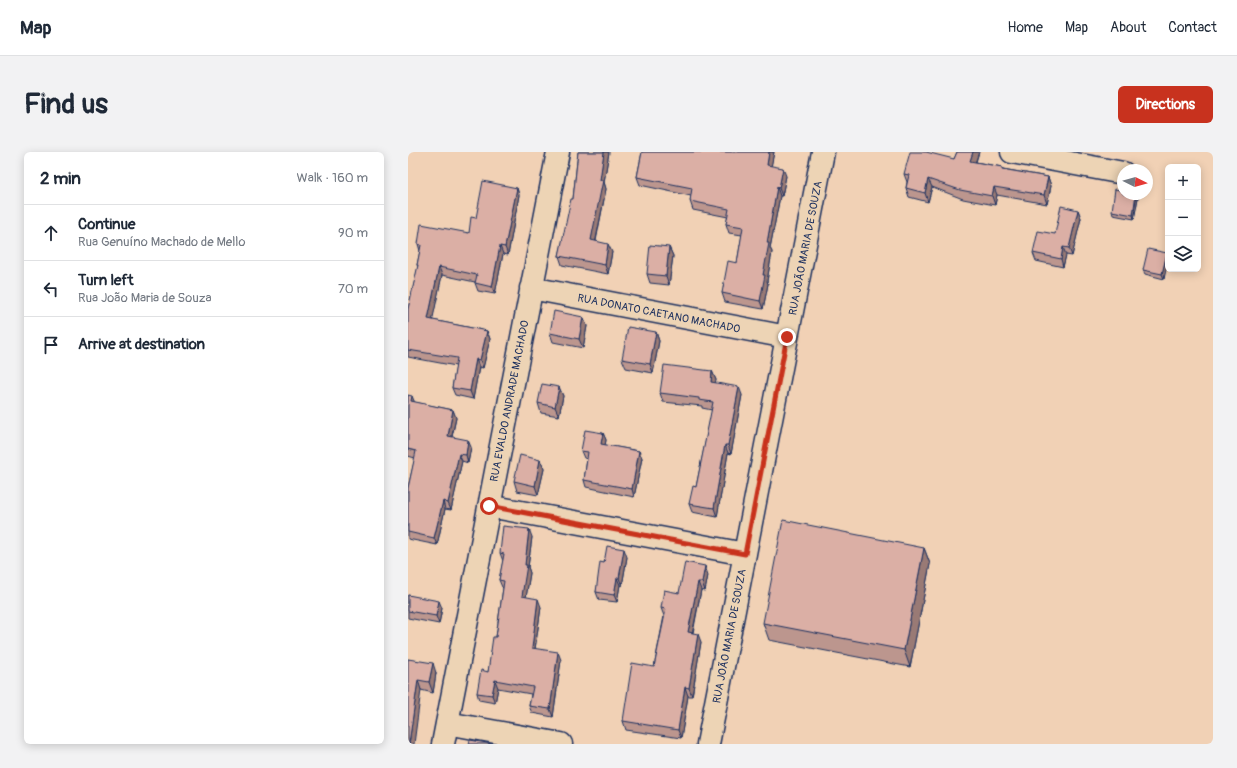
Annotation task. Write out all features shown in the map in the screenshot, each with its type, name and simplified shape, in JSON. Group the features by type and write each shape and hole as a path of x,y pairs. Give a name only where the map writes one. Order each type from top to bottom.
{"street":[{"name":"RUA EVALDO ANDRADE MACHADO","path":"443,744 558,152"},
{"name":"RUA JOÃO MARIA DE SOUZA","path":"708,744 823,152"},
{"path":"1012,152 1117,172"},
{"name":"RUA DONATO CAETANO MACHADO","path":"531,288 787,337"},
{"path":"489,506 745,554"},
{"path":"447,722 561,744"}],"building":[{"path":"578,152 604,152 600,180 603,180 591,240 608,244 605,265 559,256 571,199 573,199"},
{"path":"642,152 769,152 767,165 783,168 779,188 777,187 767,243 769,243 760,301 722,293 728,261 737,263 743,227 726,224 729,209 690,201 692,188 637,177"},
{"path":"910,152 926,152 954,159 957,152 973,152 970,161 1002,167 1002,169 1048,177 1044,195 994,187 992,196 960,190 928,179 925,193 906,188 909,175 904,174"},
{"path":"483,181 517,188 505,247 500,246 492,287 475,283 477,275 439,267 428,319 487,331 480,360 476,359 470,391 452,388 457,358 408,350 408,309 418,265 421,245 418,244 421,224 469,233 471,217 476,218"},
{"path":"1115,189 1117,190 1117,200 1135,200 1133,215 1112,211"},
{"path":"1061,206 1078,210 1069,248 1063,247 1061,259 1033,253 1038,231 1055,234"},
{"path":"650,245 669,247 666,276 647,274"},
{"path":"1148,249 1165,253 1165,261 1162,274 1143,270"},
{"path":"554,311 583,317 579,339 550,333"},
{"path":"628,327 656,332 650,364 622,359"},
{"path":"664,365 712,371 711,382 739,387 728,445 725,445 714,508 689,504 693,486 696,487 713,402 699,400 699,398 660,393"},
{"path":"542,384 559,387 555,407 538,403"},
{"path":"408,395 412,396 411,401 453,410 448,436 468,440 466,455 459,454 448,503 443,501 434,538 408,532 408,488 416,451 408,449"},
{"path":"585,430 603,433 601,444 639,451 632,489 584,480 588,452 581,451"},
{"path":"520,455 540,460 535,486 514,481"},
{"path":"783,520 924,548 904,650 763,623"},
{"path":"503,526 529,529 525,565 527,565 522,596 538,599 532,648 558,652 550,709 529,706 533,687 495,680 492,695 477,693 481,670 488,672 493,637 496,637 504,581 499,580 504,554 500,553"},
{"path":"607,546 624,549 619,578 617,578 614,595 596,592 600,562 604,563"},
{"path":"685,562 705,566 702,582 698,582 688,632 698,634 689,688 685,687 678,730 623,721 632,663 654,667 666,609 661,608 664,590 679,593"},
{"path":"408,595 439,601 436,616 408,611"},
{"path":"408,659 433,663 429,682 418,680 409,744 408,744"},
{"path":"470,740 493,744 469,744"}],"route":[{"path":"489,506 745,554 787,337"}]}
